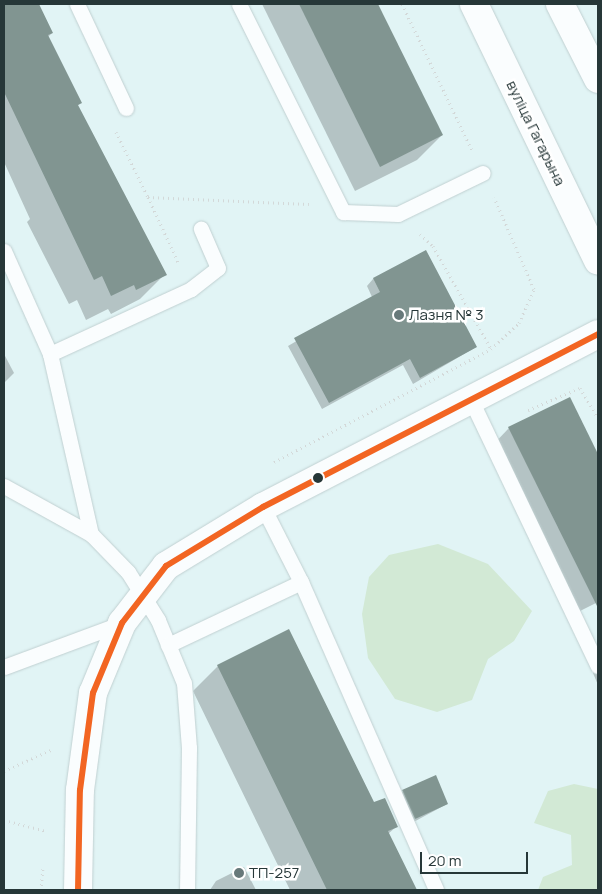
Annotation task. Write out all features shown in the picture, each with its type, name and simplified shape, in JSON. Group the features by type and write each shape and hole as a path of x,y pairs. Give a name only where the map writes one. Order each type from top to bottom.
{"street":[{"name":"вуліца Гагарына","path":"474,4 598,261"},
{"path":"560,4 596,70"},
{"path":"78,890 80,790 93,693 122,623 142,593 166,566 200,542 263,507 470,398 598,334"}],"lane":[{"path":"77,4 126,108"},
{"path":"239,4 343,212 398,214 483,173"},
{"path":"50,354 191,289 218,268 201,229"},
{"path":"4,251 50,354 91,534"},
{"path":"470,398 598,666"},
{"path":"4,486 91,534 142,593 168,645 185,692 187,890"},
{"path":"263,507 301,582 436,890"},
{"path":"168,645 301,582"},
{"path":"4,667 122,623"}],"path":[{"path":"402,4 483,173 534,289"},
{"path":"148,197 191,289"},
{"path":"234,201 319,204"},
{"path":"398,214 433,246 492,349"},
{"path":"580,388 598,418"},
{"path":"4,771 55,748"},
{"path":"4,820 47,831"}],"green space":[{"path":"438,544 488,564 532,611 514,641 488,659 472,700 437,712 395,699 368,658 362,614 369,577 389,555"},
{"path":"574,784 598,789 598,890 538,890 543,877 572,865 571,835 534,823 548,791"}],"building":[{"path":"4,4 39,4 53,33 48,35 82,103 78,105 167,275 136,290 134,285 111,296 102,276 94,280 4,92"},
{"path":"299,4 378,4 443,135 380,167"},
{"name":"Лазня № 3","path":"426,250 477,347 420,378 410,359 329,403 294,338 380,292 373,278"},
{"path":"570,397 598,454 598,608 508,427"},
{"path":"289,629 374,802 385,798 398,827 388,831 417,890 327,890 217,665"},
{"path":"436,775 448,804 415,819 402,790"}],"transit line":[{"path":"78,890 80,790 93,693 122,623 166,566 263,507 598,334"}],"place":[{"name":"Лазня № 3","path":"399,315"},
{"name":"ТП-257","path":"239,873"}]}
